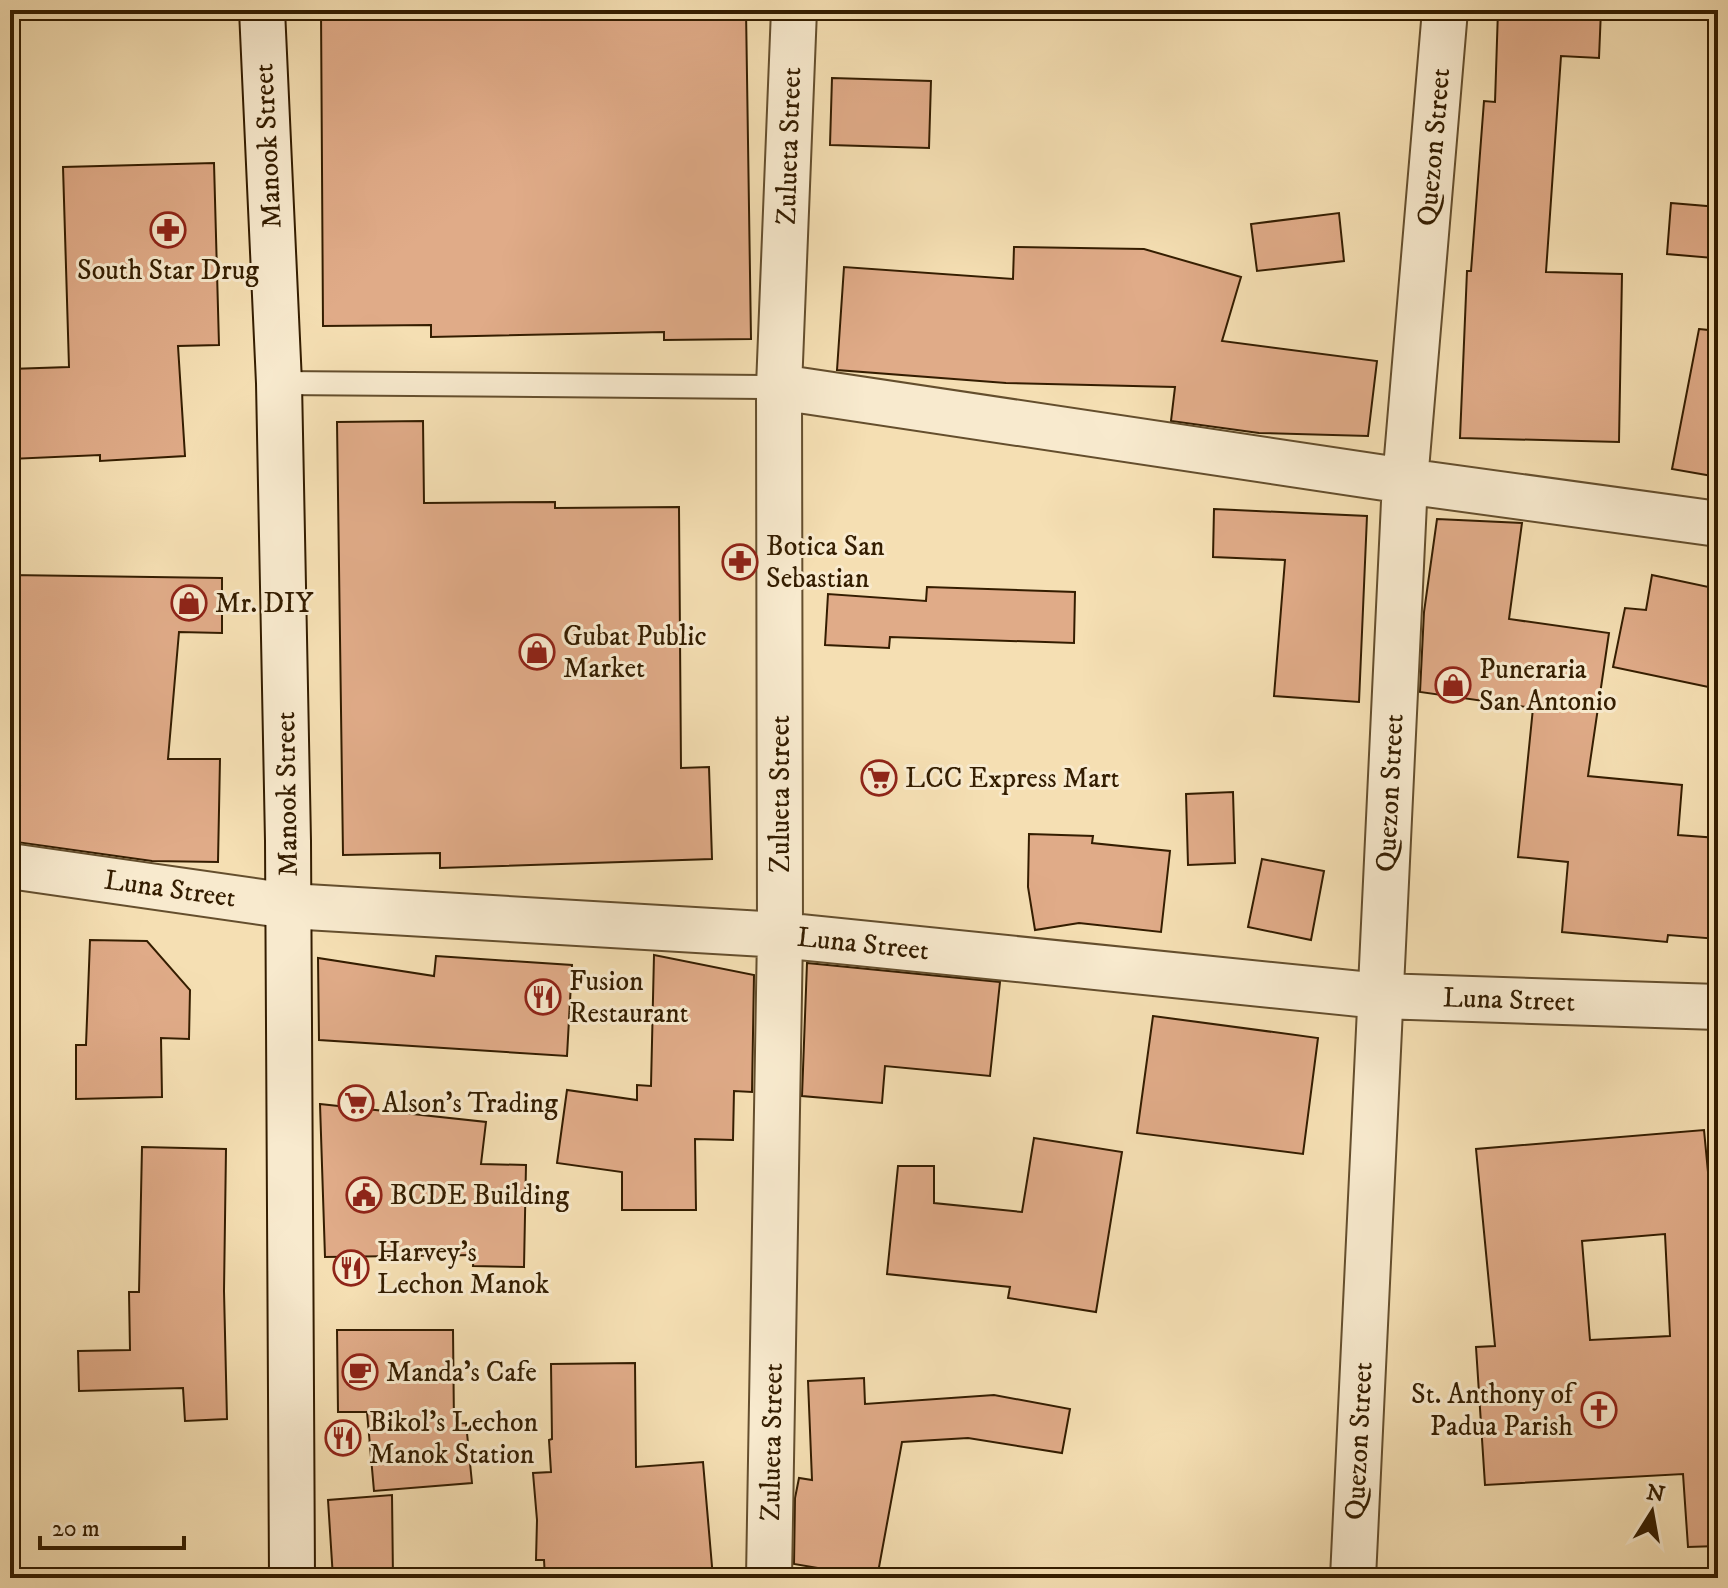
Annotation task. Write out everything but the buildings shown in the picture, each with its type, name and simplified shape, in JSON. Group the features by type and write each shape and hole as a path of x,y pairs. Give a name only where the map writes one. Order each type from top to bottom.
{"street":[{"name":"Manook Street","path":"262,10 279,383 289,906 292,1578"},
{"name":"Zulueta Street","path":"769,1578 780,935 779,387 794,10"},
{"name":"Quezon Street","path":"1353,1578 1405,481 1445,10"},
{"path":"779,387 1405,481 1718,524"},
{"name":"Luna Street","path":"10,866 289,906 780,935 1380,996 1718,1007"}],"lane":[{"path":"279,383 779,387"}],"place":[{"name":"South Star Drug","path":"168,230"},
{"name":"Botica San Sebastian","path":"740,562"},
{"name":"Mr. DIY","path":"189,603"},
{"name":"Gubat Public Market","path":"537,652"},
{"name":"Puneraria San Antonio","path":"1453,685"},
{"name":"LCC Express Mart","path":"879,778"},
{"name":"Fusion Restaurant","path":"543,997"},
{"name":"Alson's Trading","path":"356,1103"},
{"name":"BCDE Building","path":"364,1195"},
{"name":"Harvey's Lechon Manok","path":"351,1268"},
{"name":"Manda's Cafe","path":"360,1372"},
{"name":"St. Anthony of Padua Parish","path":"1599,1410"},
{"name":"Bikol's Lechon Manok Station","path":"343,1438"}]}
